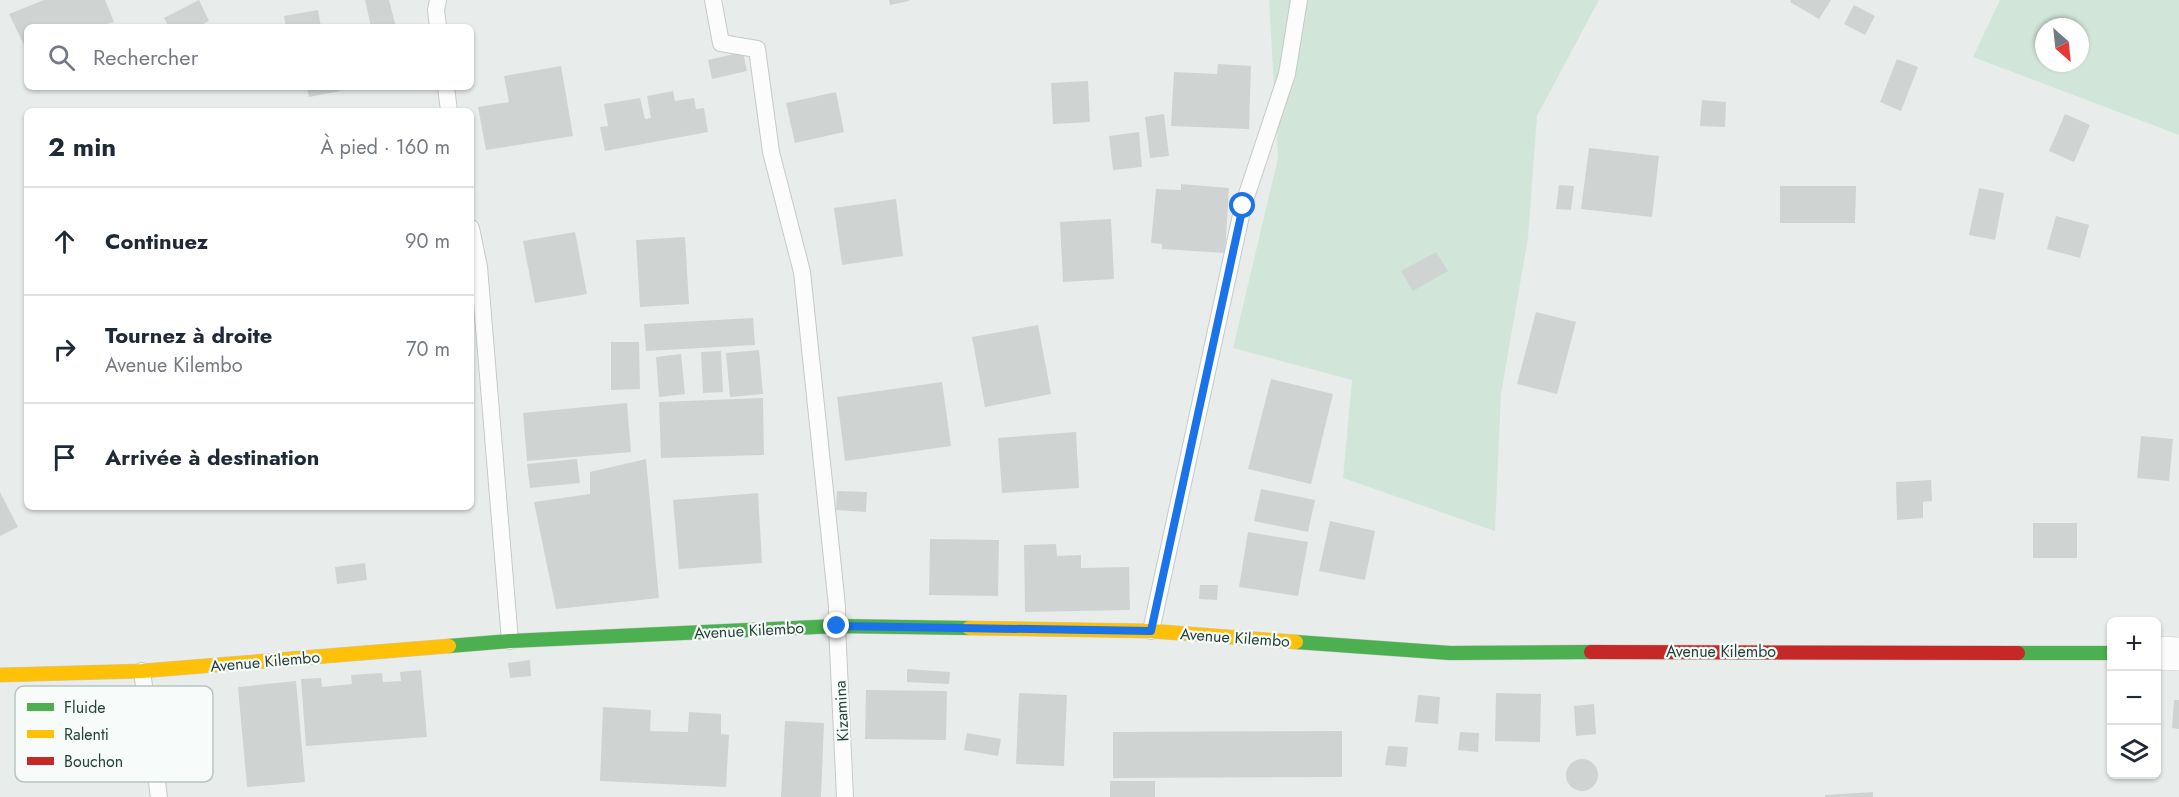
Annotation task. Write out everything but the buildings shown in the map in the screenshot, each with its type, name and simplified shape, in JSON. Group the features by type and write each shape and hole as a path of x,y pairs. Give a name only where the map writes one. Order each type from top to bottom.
{"street":[{"name":"Avenue Kilembo","path":"0,675 142,671 510,641 837,626 1151,631 1450,653 1695,651 2107,653"},
{"path":"2161,653 2179,654"}],"lane":[{"path":"438,0 436,10 438,24"},
{"name":"Kizamina","path":"713,0 721,43 757,49 771,152 802,272 837,606 845,797"},
{"path":"1151,631 1243,206 1287,74 1299,0"},
{"path":"446,90 449,108"},
{"path":"474,243 479,267 510,641"},
{"path":"142,671 144,686"},
{"path":"157,782 159,797"}],"green space":[{"path":"1269,0 1599,0 1537,116 1528,238 1501,394 1495,531 1343,478 1352,380 1233,348 1278,158"},
{"path":"2000,0 2179,0 2179,135 1973,57"}],"traffic: fast":[{"path":"449,646 510,641 837,626 969,628"},
{"path":"1296,642 1450,653 1591,652"},
{"path":"2018,653 2107,653"}],"traffic: slow":[{"path":"969,628 1151,631 1296,642"},
{"path":"0,675 142,671 449,646"}],"traffic: jam":[{"path":"1591,652 2018,653"}],"route":[{"path":"837,626 1151,631 1243,206"}]}
